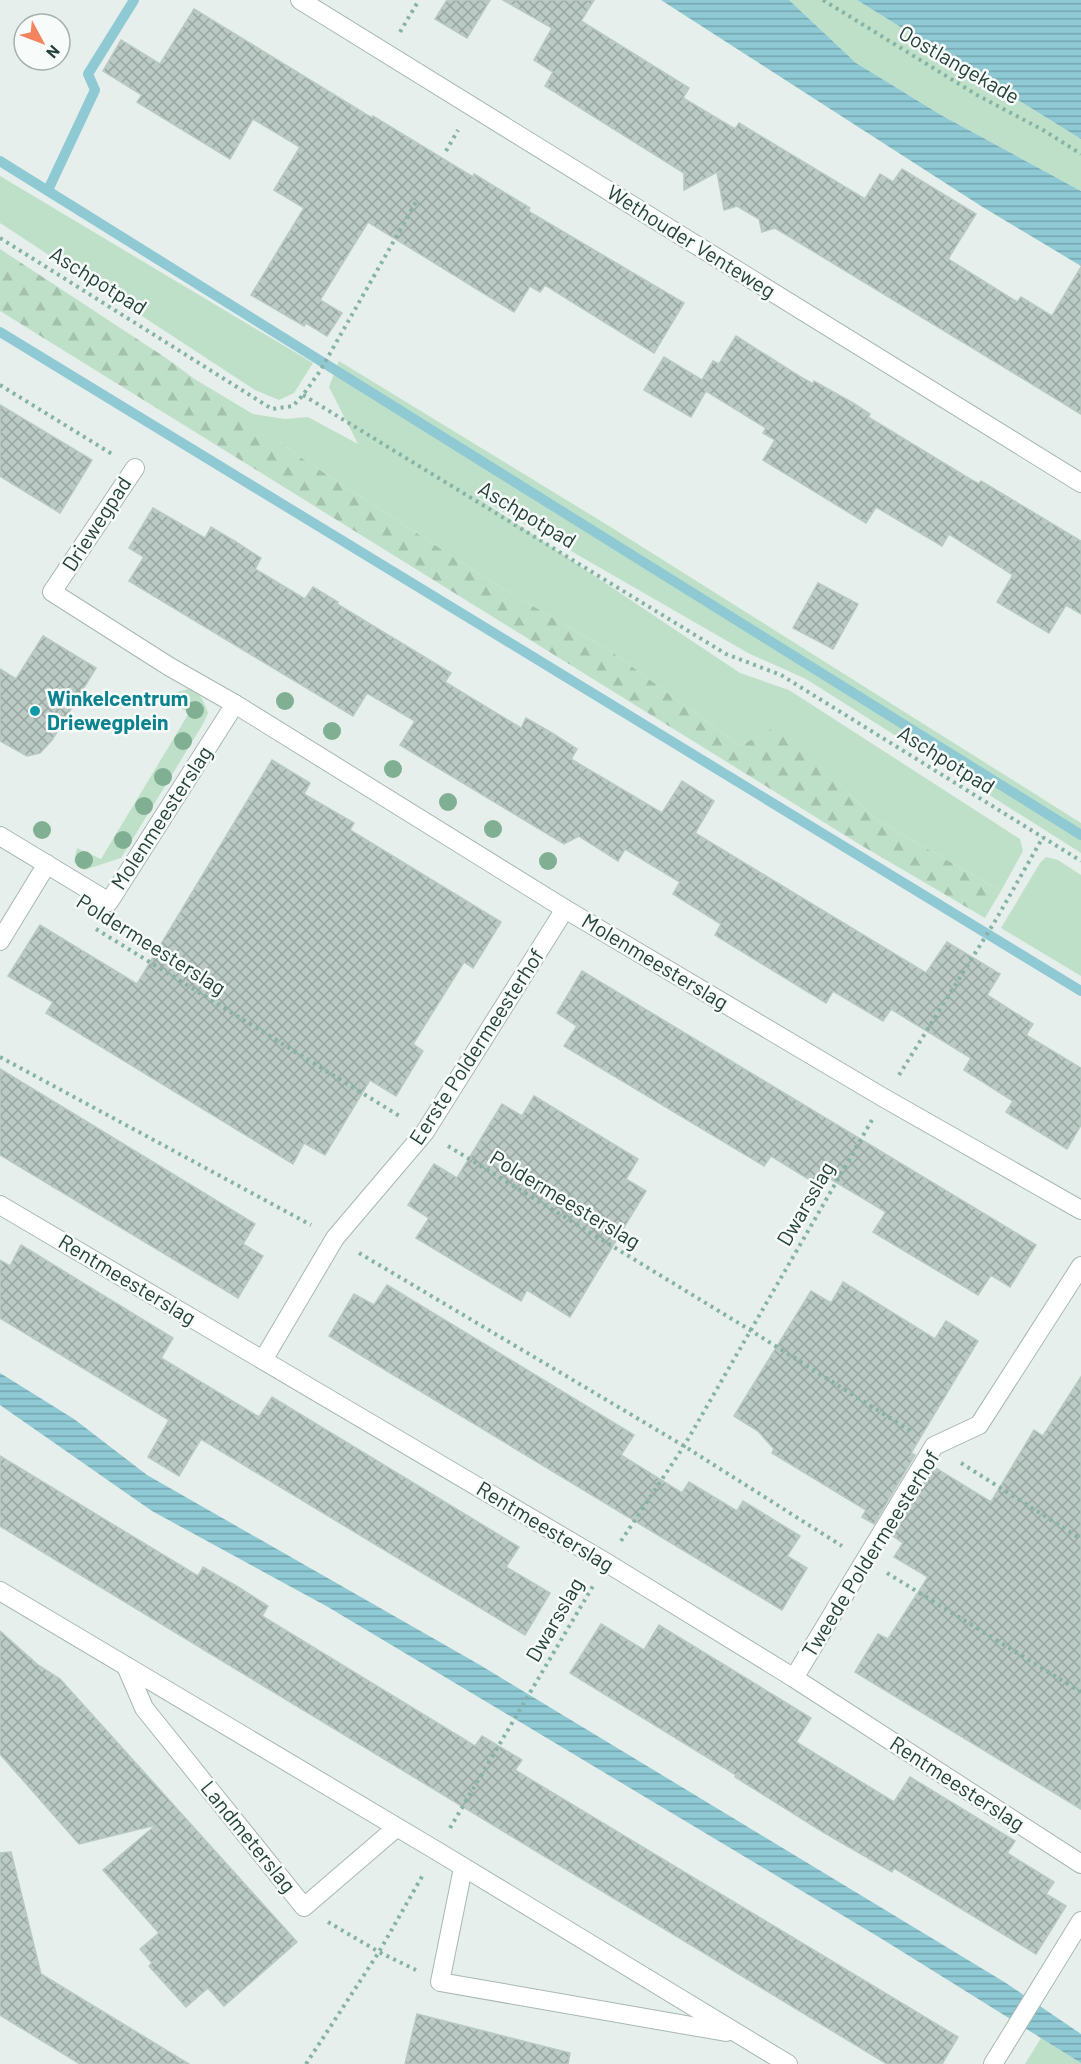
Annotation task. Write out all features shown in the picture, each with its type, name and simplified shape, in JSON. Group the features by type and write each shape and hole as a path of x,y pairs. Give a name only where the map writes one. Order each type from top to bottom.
{"street":[{"name":"Wethouder Venteweg","path":"300,0 1081,483"},
{"name":"Driewegpad","path":"52,592 135,468"},
{"name":"Molenmeesterslag","path":"52,592 565,909 885,1098 1081,1210"},
{"name":"Molenmeesterslag","path":"47,864 109,902 235,704"},
{"path":"0,836 47,864 0,941"},
{"name":"Eerste Poldermeesterhof","path":"262,1360 335,1238 425,1132 565,909"},
{"name":"Rentmeesterslag","path":"0,1205 607,1563 794,1678 1081,1864"},
{"name":"Tweede Poldermeesterhof","path":"794,1678 934,1446 979,1425 1081,1266"},
{"path":"0,1591 437,1851 788,2064"},
{"name":"Landmeterslag","path":"126,1666 144,1708 304,1907 396,1828"},
{"path":"463,1868 440,1982 736,2034"},
{"path":"993,2064 1081,1921"}],"path":[{"path":"387,53 419,0"},
{"name":"Oostlangekade","path":"823,0 977,95 1043,130 1081,154"},
{"path":"303,395 321,371 416,202"},
{"name":"Aschpotpad","path":"0,238 272,409 293,406 303,395 726,654 781,675 1081,861"},
{"name":"Driewegpad","path":"0,385 135,468"},
{"path":"885,1098 994,923 1043,837"},
{"name":"Poldermeesterslag","path":"92,926 750,1330 1081,1539"},
{"path":"0,1057 335,1238 684,1446 1081,1692"},
{"name":"Dwarsslag","path":"306,2064 379,1952 607,1563 684,1446 885,1098"},
{"path":"304,1907 379,1952 440,1982"}],"green space":[{"path":"789,0 857,0 1081,139 1081,191 941,115 856,63"},
{"path":"0,176 313,363 294,393 279,400 255,390 0,223"},
{"path":"0,249 166,358 303,459 490,581 612,652 740,746 781,724 875,819 1001,891 985,918 859,844 0,311"},
{"path":"339,361 609,526 1081,823 1081,853 806,679 748,653 472,494 740,673 789,690 1020,839 1023,851 1001,891 875,819 781,725 740,746 612,652 490,581 303,459 191,377 253,414 285,419 308,417 358,444 329,387"},
{"path":"189,689 202,698 205,705 208,713 203,724 121,858 84,870 74,862 77,848 101,859 189,713 167,700 177,692"},
{"path":"1046,857 1058,860 1081,875 1081,976 1001,928 1040,863"},
{"path":"1041,2038 1081,2063 1081,2064 1025,2064"}],"water":[{"path":"661,0 789,0 856,63 941,115 1081,191 1081,266 981,206"},
{"path":"857,0 1081,0 1081,139"},
{"path":"0,1373 74,1419 147,1475 480,1665 1006,1983 1081,2034 1081,2063 882,1939 328,1607 152,1511 0,1405"}],"building":[{"path":"447,0 490,0 467,38 435,19"},
{"path":"503,0 594,0 581,21 689,88 683,98 735,129 739,123 865,199 880,174 893,182 902,169 976,214 948,259 1017,302 1021,297 1052,316 1081,267 1081,414 775,228 762,232 759,219 737,206 724,210 717,172 684,190 684,173 545,86 553,72 534,60 552,28"},
{"path":"194,9 372,118 373,116 473,177 474,174 530,208 528,211 684,303 654,353 545,285 540,292 530,286 514,312 368,222 320,300 342,313 327,336 306,323 304,326 251,295 304,208 274,190 300,147 253,119 230,159 137,102 142,95 103,71 121,40 160,64"},
{"path":"736,336 799,376 813,384 814,381 853,403 870,414 868,417 970,479 979,484 981,481 1081,541 1081,614 1066,605 1049,633 997,602 1013,575 949,534 942,546 876,507 866,523 763,460 775,440 763,433 766,428 706,391 691,417 644,390 664,357 702,380 713,361 719,364"},
{"path":"0,405 92,460 60,513 0,476"},
{"path":"153,508 205,538 211,527 261,558 255,569 305,599 313,587 451,673 445,682 521,728 526,718 552,733 577,749 571,759 662,813 682,781 714,801 695,833 926,973 947,942 1000,974 987,995 1033,1024 1026,1035 1081,1068 1081,1125 1067,1149 1006,1112 1013,1101 964,1070 971,1058 891,1009 883,1021 833,991 826,1003 715,935 721,924 673,894 680,882 625,849 618,861 579,836 564,844 400,745 415,721 367,693 353,716 129,581 144,557 129,548"},
{"path":"818,583 858,604 833,649 793,628"},
{"name":"Winkelcentrum Driewegplein","path":"43,636 96,668 52,740 40,753 27,756 0,741 0,669 16,679"},
{"path":"272,760 310,783 304,794 354,823 350,830 501,922 473,968 464,962 413,1044 423,1051 396,1096 370,1080 325,1155 304,1143 293,1164 46,1013 53,1002 8,976 40,925 137,984"},
{"path":"582,971 1036,1245 1010,1287 991,1275 978,1295 873,1232 886,1212 824,1175 818,1185 771,1156 764,1166 564,1046 577,1026 557,1013"},
{"path":"0,1069 255,1224 243,1244 263,1256 238,1298 0,1155"},
{"path":"534,1096 638,1159 626,1179 646,1191 570,1317 527,1290 521,1301 416,1238 429,1218 408,1205 434,1164 457,1178 502,1104 522,1116"},
{"path":"21,1245 173,1338 161,1358 259,1417 272,1397 519,1547 506,1567 550,1593 525,1635 201,1439 179,1476 148,1457 169,1420 0,1318 0,1260 10,1266"},
{"path":"843,1282 935,1339 946,1321 978,1341 911,1453 915,1455 874,1524 862,1517 866,1510 772,1453 774,1449 758,1431 734,1416 811,1291 831,1303"},
{"path":"387,1285 634,1435 621,1455 682,1493 689,1482 737,1511 743,1501 800,1536 787,1556 807,1568 782,1610 329,1336 354,1294 374,1305"},
{"path":"1081,1377 1081,1809 855,1672 878,1634 888,1639 928,1577 894,1557 903,1543 893,1536 934,1467 991,1502 1034,1430 1043,1436"},
{"path":"0,1456 198,1576 203,1567 238,1587 268,1606 262,1616 475,1746 482,1736 522,1760 515,1770 958,2037 942,2064 887,2064 0,1526"},
{"path":"601,1624 644,1650 659,1625 811,1718 796,1742 894,1802 910,1777 1015,1841 1007,1853 1054,1882 1046,1894 1066,1906 1036,1954 894,1868 892,1872 823,1832 735,1777 736,1775 570,1673"},
{"path":"0,1631 38,1665 60,1679 297,1942 224,2006 208,1988 186,2007 149,1966 152,1963 140,1949 159,1933 103,1870 156,1825 79,1844 0,1754"},
{"path":"11,1852 41,1974 189,2064 80,2064 0,2015 0,1853"},
{"path":"417,2014 570,2053 568,2064 405,2064"}],"waterway":[{"path":"48,190 95,90 88,74 134,0"},
{"path":"0,161 1081,835"},
{"path":"0,332 1081,991"}],"place":[{"name":"Winkelcentrum Driewegplein","path":"35,711"}]}
